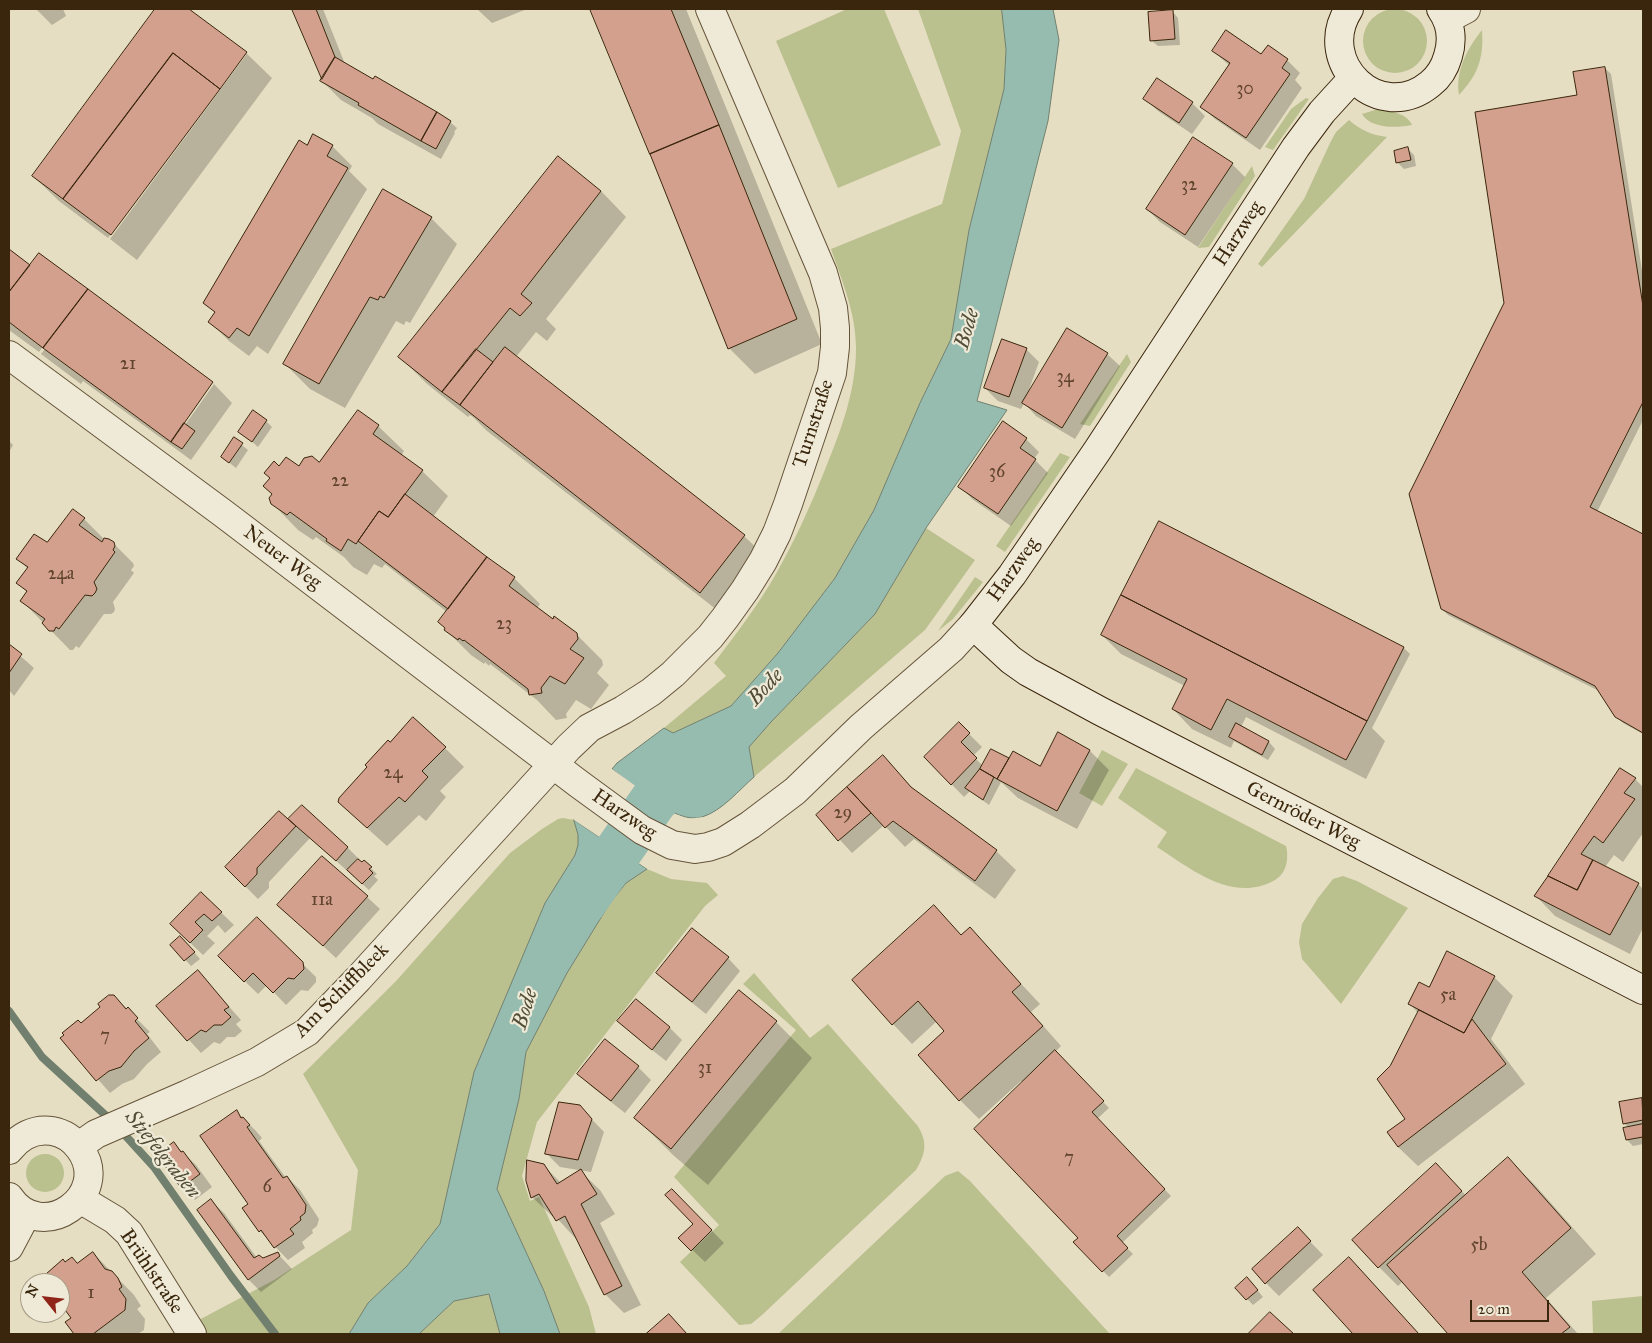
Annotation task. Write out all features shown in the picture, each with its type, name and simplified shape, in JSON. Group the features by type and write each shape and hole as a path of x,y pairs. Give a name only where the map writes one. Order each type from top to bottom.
{"street":[{"name":"Turnstraße","path":"552,764 589,728 644,696 673,674 710,637 740,597 763,561 776,533 832,374 835,328 833,308 823,273 710,9"},
{"path":"1348,9 1342,22 1338,44 1341,59 1352,78 1365,89 1389,97 1405,96 1427,87 1437,78 1447,60 1451,39 1451,12"},
{"name":"Harzweg","path":"552,764 642,830 656,838 683,848 714,846 732,837 795,791 861,727 951,649 973,626 1008,581 1096,451 1296,146 1322,112 1352,78"},
{"name":"Neuer Weg","path":"9,354 224,514 552,764"},
{"name":"Gernröder Weg","path":"973,626 1011,660 1028,672 1100,711 1643,990"},
{"name":"Am Schiffbleek","path":"87,1140 257,1062 307,1032 358,980 552,764"},
{"path":"9,1150 26,1135 39,1131 61,1133 74,1141 87,1140 86,1159 88,1173 86,1186 80,1199 67,1211 56,1215 38,1216 18,1205 9,1247"},
{"name":"Brühlstraße","path":"80,1199 115,1220 129,1233 192,1334"}],"green space":[{"path":"847,9 884,9 941,145 838,188 776,41"},
{"path":"918,9 1002,9 1003,12 1006,50 1004,89 969,230 951,339 920,403 874,510 835,578 778,653 731,706 673,733 664,728 726,676 714,663 755,607 784,560 813,498 846,412 855,364 854,322 848,297 831,249 942,204 961,131"},
{"path":"1395,9 1413,14 1418,18 1422,23 1427,41 1422,59 1418,64 1413,68 1395,73 1377,68 1372,64 1368,59 1363,41 1368,23 1372,18 1377,14"},
{"path":"1482,30 1481,58 1471,80 1459,95 1459,77 1463,61"},
{"path":"1306,98 1309,99 1273,150 1265,147 1291,109"},
{"path":"1378,109 1402,115 1412,125 1392,127 1378,125 1366,119 1362,114"},
{"path":"1349,120 1366,132 1387,137 1262,267 1258,264 1304,199 1336,132"},
{"path":"1252,166 1255,176 1209,247 1198,248"},
{"path":"1127,354 1131,362 1090,426 1080,424"},
{"path":"1060,453 1070,457 1005,552 996,546"},
{"path":"926,528 975,560 925,630 754,777 749,747 875,614"},
{"path":"975,577 983,582 953,619 938,631"},
{"path":"1102,750 1128,764 1102,806 1079,793"},
{"path":"1136,768 1286,846 1287,860 1285,869 1275,880 1259,886 1244,888 1228,886 1198,873 1157,847 1167,832 1118,798"},
{"path":"563,818 574,820 578,835 575,855 545,903 474,1072 440,1224 407,1266 368,1303 349,1334 205,1334 197,1321 274,1280 351,1230 358,1170 303,1074 397,980 510,853 542,829"},
{"path":"647,869 671,879 707,883 718,895 705,906 537,1122 522,1176 530,1201 539,1197 589,1307 596,1334 560,1334 544,1291 497,1189 519,1099 526,1052 567,973 610,903 626,883"},
{"path":"1343,876 1357,881 1408,908 1341,1004 1302,959 1299,942 1302,924 1318,898 1333,879"},
{"path":"754,973 810,1038 828,1024 917,1125 923,1137 924,1153 916,1170 762,1315 751,1324 739,1325 680,1262 719,1225 674,1177 796,1030 743,984"},
{"path":"45,1154 58,1160 64,1173 58,1186 45,1192 32,1186 26,1173 32,1160"},
{"path":"958,1171 970,1181 1110,1334 778,1334 945,1176"},
{"path":"490,1294 500,1334 419,1334 454,1301"},
{"path":"1643,1296 1643,1334 1593,1334 1592,1301"}],"water":[{"path":"1002,9 1053,9 1059,40 1048,121 977,401 1007,410 926,528 875,614 749,747 754,777 730,800 702,817 691,818 667,810 612,769 617,763 664,728 673,733 731,706 778,653 835,578 874,510 920,403 951,339 969,230 1004,89 1006,50"},
{"path":"574,820 647,869 626,883 610,903 567,973 526,1052 519,1099 497,1189 544,1291 560,1334 500,1334 489,1294 454,1301 419,1334 349,1334 368,1303 407,1266 440,1224 474,1072 545,903 575,855 578,835"}],"pier":[{"path":"612,769 673,813 688,819 703,817 702,819 688,821 672,815 610,771"},
{"path":"576,818 649,867 649,870 574,820"}],"building":[{"path":"155,9 189,9 247,52 220,89 173,53 63,199 32,176"},
{"path":"292,9 316,9 335,57 322,79"},
{"path":"590,9 671,9 719,125 650,154"},
{"path":"1173,10 1175,39 1150,41 1148,12"},
{"path":"1226,30 1261,54 1268,45 1288,59 1282,68 1290,74 1246,138 1200,107 1230,63 1212,51"},
{"path":"173,53 220,89 111,235 63,199"},
{"path":"335,57 373,79 375,76 437,112 421,141 320,81"},
{"path":"1605,67 1643,306 1643,402 1590,507 1643,534 1643,733 1615,717 1595,686 1441,609 1409,494 1504,303 1475,112 1577,95 1573,72"},
{"path":"1157,78 1193,102 1179,123 1143,99"},
{"path":"437,112 451,121 436,149 421,141"},
{"path":"719,125 797,319 728,349 650,154"},
{"path":"313,134 333,145 327,156 348,168 249,336 237,328 229,338 208,322 215,312 203,303 299,140 307,145"},
{"path":"1193,137 1233,163 1185,235 1146,209"},
{"path":"1408,147 1411,160 1396,163 1394,151"},
{"path":"558,156 601,191 521,294 532,303 520,316 510,308 442,392 398,357"},
{"path":"383,189 432,217 384,298 380,296 378,300 370,297 319,384 283,364"},
{"path":"9,249 30,265 9,292"},
{"path":"39,253 88,289 43,348 9,322 9,292"},
{"path":"88,289 213,382 171,442 43,348"},
{"path":"1067,328 1108,353 1062,428 1022,403"},
{"path":"1002,339 1027,348 1009,397 984,388"},
{"path":"505,347 745,535 700,593 460,405"},
{"path":"476,349 493,362 460,405 442,392"},
{"path":"253,410 267,420 252,442 238,432"},
{"path":"358,410 379,425 373,434 423,470 388,517 379,511 356,544 348,539 341,551 290,512 287,515 271,504 269,498 272,494 263,486 270,478 264,473 274,461 279,466 286,457 299,466 304,458 312,456 319,462"},
{"path":"1003,421 1027,438 1020,448 1036,459 998,514 958,487"},
{"path":"184,423 195,431 182,449 171,442"},
{"path":"234,437 243,443 229,463 221,457"},
{"path":"405,494 487,557 448,609 358,541 379,511 388,517"},
{"path":"73,509 85,518 79,525 102,542 104,538 114,542 113,550 115,552 94,582 97,589 95,593 92,596 85,595 59,629 56,627 54,631 49,631 42,623 45,619 20,601 27,591 16,583 28,567 16,559 34,534 47,542"},
{"path":"1159,521 1404,647 1367,721 1121,595"},
{"path":"487,557 515,577 509,586 553,619 554,616 577,633 578,639 570,649 584,658 565,684 550,676 541,688 542,693 529,695 528,689 464,640 459,638 458,640 444,630 445,628 438,622"},
{"path":"1121,595 1367,721 1346,760 1227,699 1211,730 1172,709 1187,679 1101,635"},
{"path":"9,644 22,654 9,673"},
{"path":"413,717 446,747 422,771 428,777 405,802 399,797 367,828 338,802 339,798 367,767 365,765"},
{"path":"959,722 970,733 961,742 977,758 951,785 924,757"},
{"path":"1236,723 1269,741 1262,755 1229,737"},
{"path":"1058,732 1090,750 1057,811 997,779 1013,751 1040,766"},
{"path":"991,749 1009,758 997,779 980,769"},
{"path":"883,755 911,787 997,850 975,881 893,821 885,828 847,787"},
{"path":"1620,768 1636,778 1624,793 1635,799 1603,843 1594,836 1581,854 1593,860 1577,890 1548,876"},
{"path":"980,769 994,777 983,800 965,788"},
{"path":"847,787 871,813 838,841 816,815"},
{"path":"302,805 348,847 336,861 288,819"},
{"path":"279,811 296,826 257,868 257,874 245,887 225,867"},
{"path":"322,856 368,896 323,946 277,905"},
{"path":"358,859 362,862 364,860 372,867 369,869 373,873 362,884 347,870"},
{"path":"1593,860 1639,883 1610,935 1534,896 1548,876 1577,890"},
{"path":"201,892 222,912 212,921 204,914 195,922 203,930 190,943 170,924"},
{"path":"934,905 961,935 970,927 1021,984 1012,992 1043,1026 959,1101 918,1055 944,1031 918,1001 892,1025 852,980"},
{"path":"257,917 303,962 304,969 294,979 288,978 273,993 253,973 244,982 218,956"},
{"path":"692,928 729,957 692,1002 656,973"},
{"path":"180,936 195,952 184,961 170,945"},
{"path":"1447,951 1495,976 1464,1033 1408,1004 1419,982 1429,987"},
{"path":"198,970 229,1007 224,1010 231,1017 222,1025 214,1025 206,1032 201,1030 187,1041 156,1006"},
{"path":"739,990 777,1021 671,1149 634,1118"},
{"path":"109,995 114,995 126,1009 128,1007 138,1018 135,1021 149,1038 134,1051 121,1067 109,1071 96,1081 60,1038 64,1035 62,1033 78,1020 81,1023 100,1007 98,1004"},
{"path":"636,999 670,1027 652,1050 617,1021"},
{"path":"1419,1010 1464,1033 1472,1019 1506,1064 1398,1147 1387,1132 1405,1119 1377,1079 1390,1066"},
{"path":"605,1039 639,1066 611,1101 577,1074"},
{"path":"1055,1050 1104,1101 1092,1112 1165,1189 1117,1236 1128,1248 1102,1272 1073,1242 1078,1238 974,1129"},
{"path":"1642,1098 1643,1120 1623,1124 1619,1102"},
{"path":"559,1102 580,1105 592,1119 578,1160 545,1154"},
{"path":"237,1110 241,1118 243,1117 250,1125 247,1127 283,1178 287,1176 306,1205 305,1213 300,1217 301,1220 290,1229 294,1234 274,1248 261,1230 259,1232 242,1208 248,1204 200,1136"},
{"path":"1643,1124 1643,1137 1626,1140 1623,1128"},
{"path":"174,1142 200,1174 181,1188 157,1155"},
{"path":"1508,1157 1571,1228 1522,1272 1570,1327 1561,1334 1448,1334 1387,1265"},
{"path":"527,1160 544,1164 557,1184 581,1169 597,1194 581,1204 622,1286 604,1295 565,1216 556,1221 539,1194 531,1198 526,1181"},
{"path":"1436,1163 1462,1191 1378,1268 1352,1240"},
{"path":"672,1189 712,1230 691,1251 678,1238 693,1224 665,1195"},
{"path":"211,1199 254,1258 259,1255 263,1258 278,1252 280,1256 248,1280 197,1210"},
{"path":"1298,1227 1311,1241 1265,1284 1252,1269"},
{"path":"93,1252 105,1269 112,1271 118,1278 122,1287 119,1289 126,1299 125,1310 93,1334 74,1334 66,1323 70,1323 71,1318 70,1273 47,1273 63,1259 65,1262 72,1257 77,1263"},
{"path":"1349,1257 1419,1334 1353,1334 1313,1290"},
{"path":"1247,1277 1258,1290 1246,1300 1235,1288"},
{"path":"1270,1312 1294,1334 1248,1334"},
{"path":"669,1314 687,1334 646,1334"}],"waterway":[{"name":"Bode","path":"582,903 654,800 700,755"},
{"name":"Stiefelgraben","path":"9,1011 42,1057 114,1123 154,1167 231,1276 275,1334"}]}
